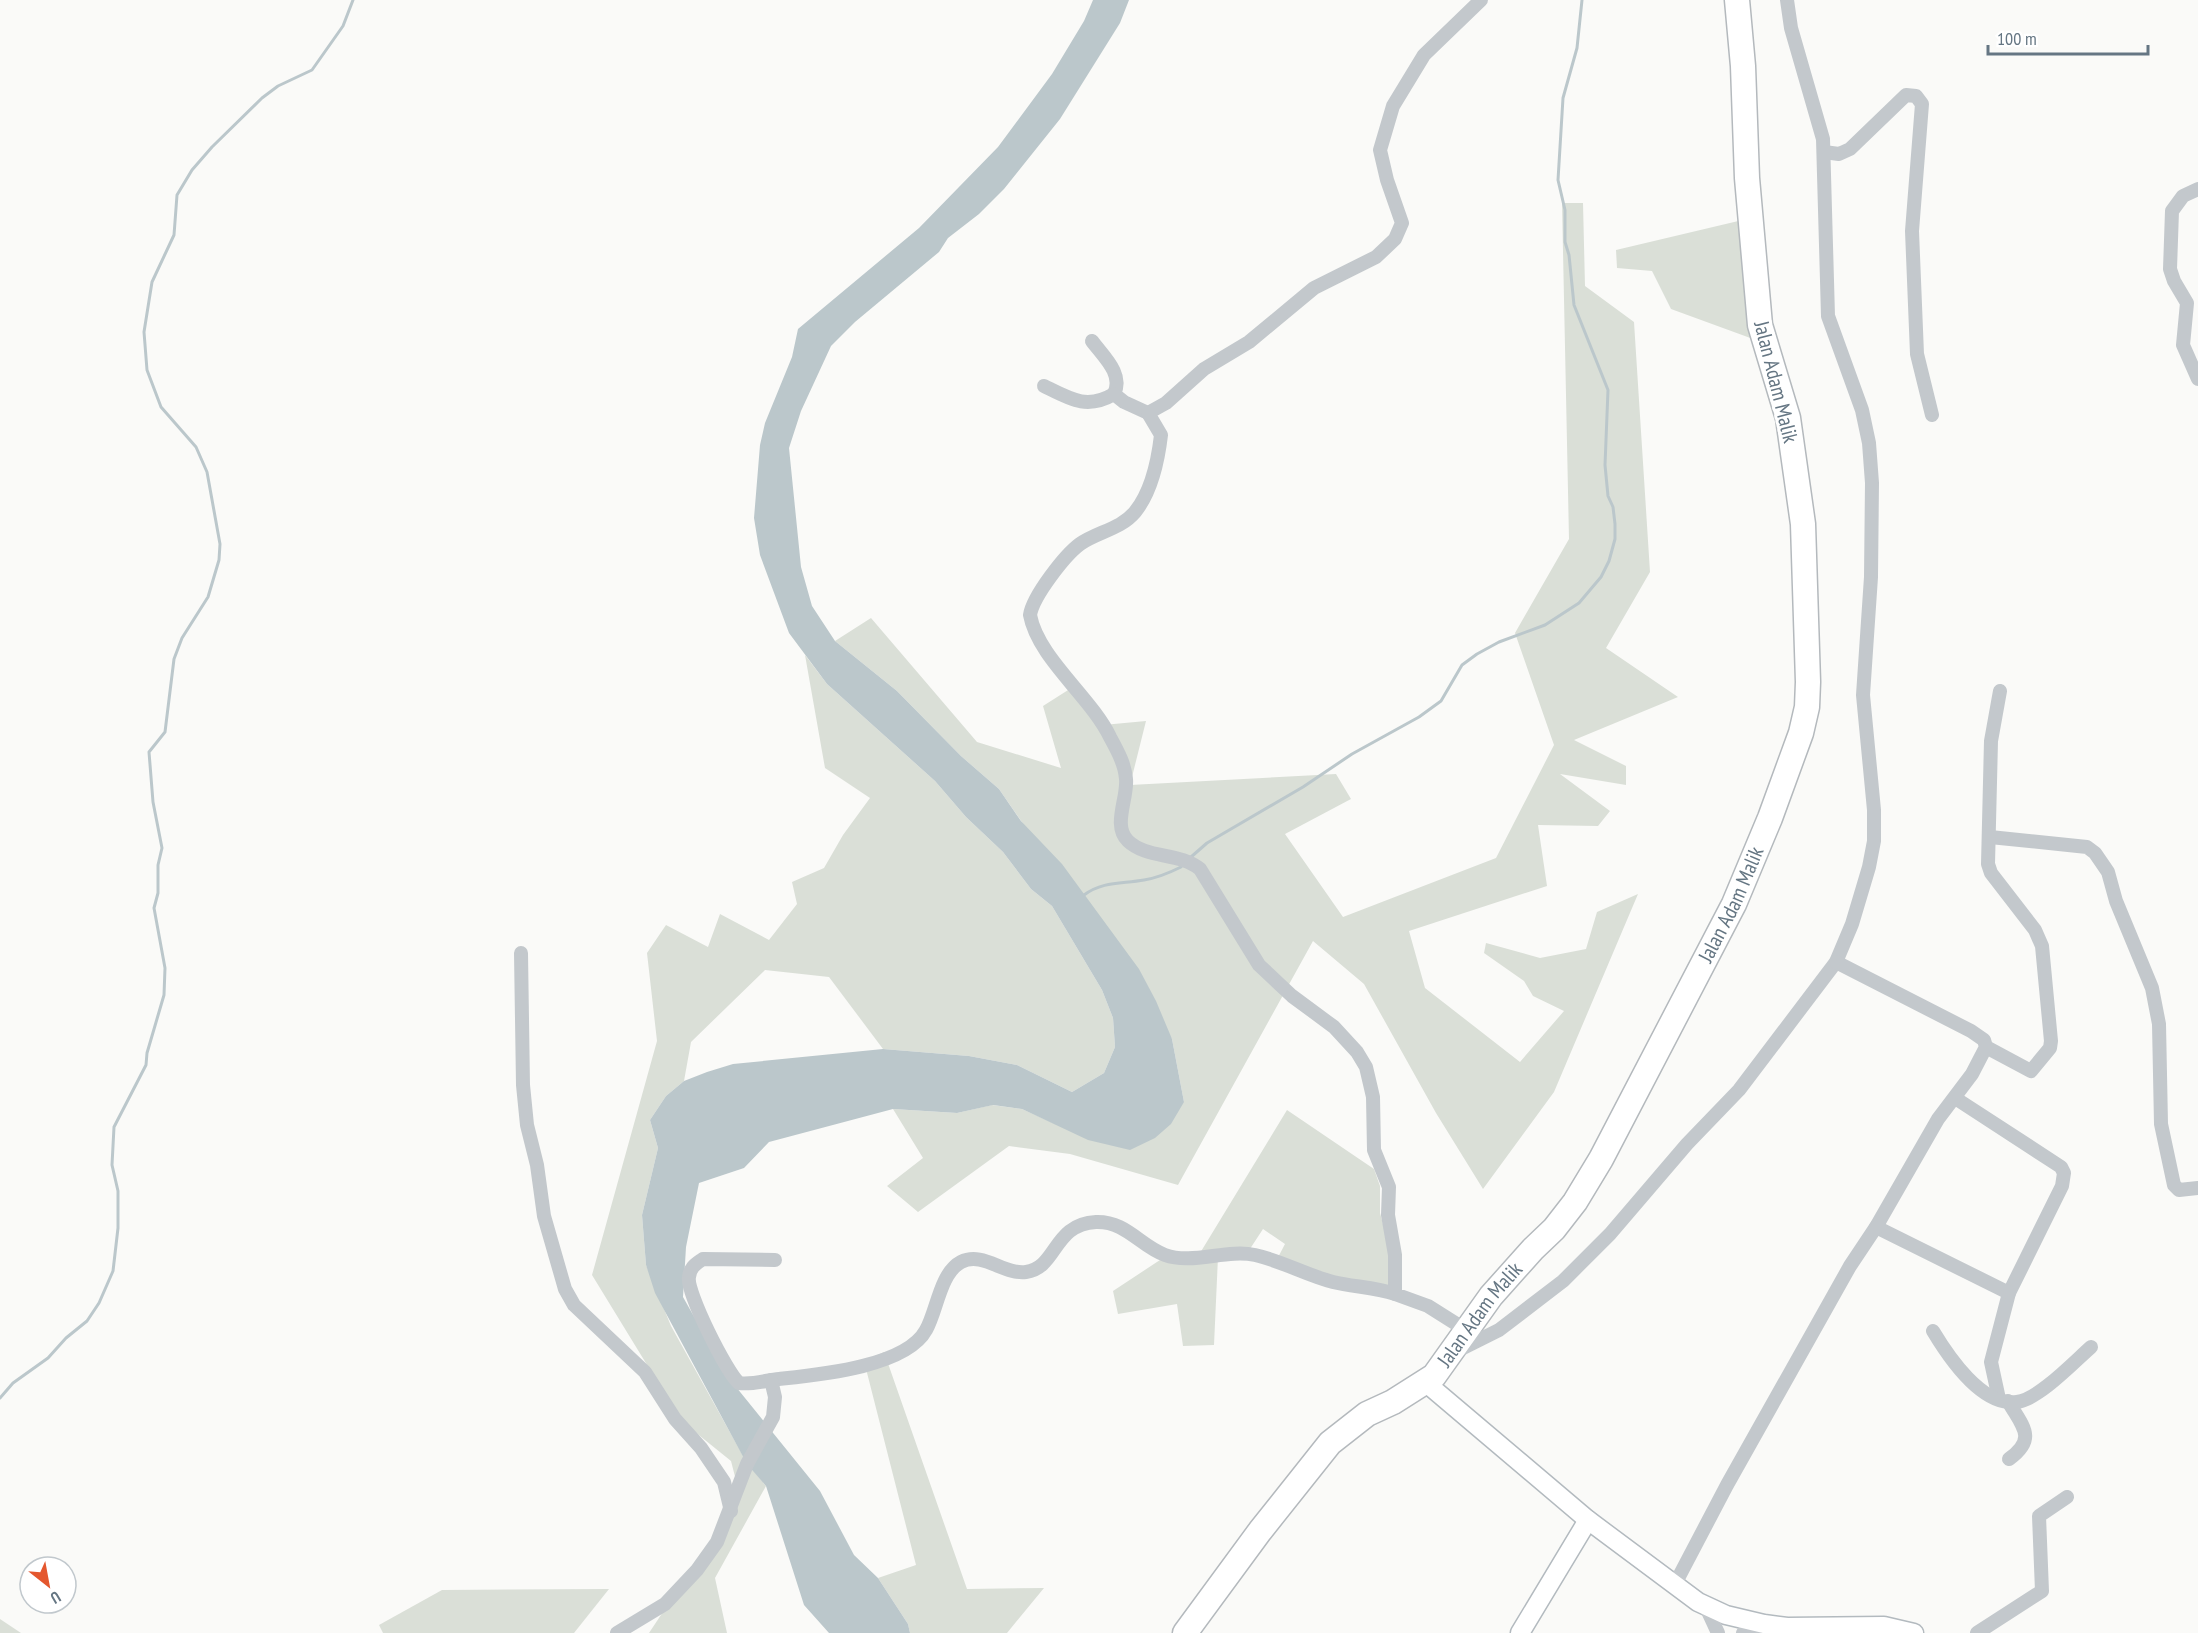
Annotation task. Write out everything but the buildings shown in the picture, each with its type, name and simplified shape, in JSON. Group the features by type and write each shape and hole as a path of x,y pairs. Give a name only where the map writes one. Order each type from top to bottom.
{"highway":[{"name":"Jalan Adam Malik","path":"1185,1633 1266,1523 1330,1443 1367,1414 1434,1376 1511,1271 1563,1219 1596,1167 1734,904 1770,818 1801,733 1807,707 1803,524 1788,418 1760,324 1747,178 1743,66 1737,0"}],"street":[{"path":"1148,413 1166,403 1204,369 1249,342 1314,288 1376,257 1391,243 1402,223 1387,180 1380,150 1393,106 1424,55 1481,0"},
{"path":"1450,1354 1498,1330 1531,1307 1580,1264 1739,1090 1836,962 1858,907 1874,841 1874,810 1863,695 1871,577 1872,483 1868,434 1862,410 1828,316 1824,152 1812,96 1791,28 1787,0"},
{"path":"1824,152 1839,154 1850,149 1906,95 1916,96 1922,104 1911,231 1917,354 1932,415"},
{"path":"2198,189 2183,196 2172,211 2170,269 2187,303 2183,345 2198,379"},
{"path":"1092,341 1114,370 1117,382 1114,394"},
{"path":"1044,386 1074,400 1091,404 1114,394"},
{"path":"1114,394 1124,402 1148,413 1161,435 1155,469 1141,504 1121,524 1075,549 1036,597 1031,609 1032,623 1057,663 1097,716 1122,762 1126,781 1121,829 1129,842 1148,852 1192,863 1200,869 1259,965 1302,1003 1334,1027 1357,1052 1366,1067 1373,1097 1374,1150 1389,1187 1388,1215 1395,1255 1395,1294"},
{"path":"1986,1047 2031,1071 2050,1048 2051,1041 2042,946 2035,930 1989,869 1991,741 2000,691"},
{"path":"1990,837 2087,847 2106,868 2116,901 2150,983 2157,1011 2161,1124 2174,1185 2179,1190 2198,1188"},
{"path":"521,953 523,1085 527,1125 544,1216 565,1289 574,1305 645,1372 675,1419 701,1448 724,1482 731,1511"},
{"path":"1674,1586 1850,1266 1876,1227 1938,1119 1972,1074 1986,1047 1984,1040 1971,1031 1836,962"},
{"path":"1955,1098 2061,1167 2064,1173 2062,1186 2009,1293 1990,1362 1969,1380"},
{"path":"775,1260 710,1259 696,1263 688,1279 691,1296 739,1383 836,1374 898,1352 922,1336 950,1274 958,1263 970,1258 1017,1272 1036,1270 1044,1264 1066,1233 1077,1226 1096,1222 1114,1224 1130,1231 1165,1255 1254,1255 1334,1282 1395,1294 1428,1306 1466,1330"},
{"path":"1876,1227 2009,1293"},
{"path":"1933,1331 1948,1356 1969,1380 2004,1400 2018,1402 2030,1396 2091,1347"},
{"path":"1990,1362 2004,1400 2027,1436 2026,1443 2020,1451 2009,1459"},
{"path":"617,1633 661,1607 710,1553 731,1511 747,1464 773,1417 775,1397 771,1380"},
{"path":"1425,1382 1587,1520 1674,1586 1706,1606 1726,1615 1787,1627 1884,1626 1914,1633"},
{"path":"1977,1633 2042,1591 2039,1516 2067,1497"},
{"path":"1520,1633 1587,1520"},
{"path":"1706,1606 1718,1633"},
{"path":"1743,1633 1764,1624"}],"shaded area":[{"path":"1093,0 1129,0 1120,23 1060,119 1004,189 979,214 948,238 939,252 855,322 831,346 801,411 789,448 801,567 812,606 835,641 897,691 961,756 999,789 1021,821 1062,864 1139,969 1156,1001 1172,1039 1184,1102 1171,1124 1155,1138 1130,1150 1088,1140 1022,1109 993,1105 957,1113 893,1109 769,1142 744,1168 699,1183 686,1247 683,1297 728,1377 820,1491 854,1555 878,1578 908,1624 910,1633 829,1633 804,1605 766,1486 747,1464 655,1293 646,1265 642,1215 658,1148 650,1120 666,1096 684,1081 733,1064 883,1049 969,1056 1017,1065 1072,1092 1104,1073 1115,1047 1113,1018 1102,990 1052,906 1031,889 1003,852 966,817 935,781 827,684 789,633 760,555 754,518 760,445 765,423 792,357 798,329 919,228 998,147 1052,74 1084,21"},
{"path":"1562,203 1583,203 1585,286 1634,322 1650,572 1606,648 1678,697 1574,740 1626,766 1626,785 1560,774 1610,811 1598,826 1538,825 1547,886 1409,931 1425,988 1520,1062 1564,1011 1533,996 1524,981 1484,953 1486,943 1540,958 1586,949 1597,912 1638,894 1554,1092 1483,1189 1436,1113 1364,984 1313,941 1178,1185 1070,1154 1009,1146 918,1212 887,1186 923,1158 893,1109 957,1113 992,1105 1022,1109 1053,1123 1184,1102 1172,1039 999,789 961,756 897,691 835,641 871,618 977,742 1061,768 1043,706 1076,685 1103,725 1146,721 1130,785 1336,774 1351,799 1285,834 1343,917 1496,858 1554,745 1515,633 1569,539"},
{"path":"1751,218 1764,343 1671,309 1652,271 1617,268 1616,250"},
{"path":"805,655 827,684 935,781 966,817 1003,852 1031,889 1052,906 1102,990 1113,1018 1115,1047 1104,1073 1072,1092 1017,1065 969,1056 883,1049 829,977 765,970 691,1042 684,1081 666,1096 650,1120 658,1148 642,1215 646,1265 671,1326 747,1463 766,1486 715,1578 727,1633 649,1633 740,1496 731,1461 674,1415 663,1391 592,1275 657,1041 647,953 666,925 708,947 720,914 769,940 797,904 792,882 824,868 843,835 870,798 825,768"},
{"path":"1287,1110 1374,1169 1380,1186 1380,1213 1390,1251 1388,1296 1274,1265 1285,1244 1263,1229 1246,1255 1218,1257 1214,1345 1183,1346 1177,1304 1118,1314 1113,1291 1160,1260 1197,1258"},
{"path":"884,1352 967,1589 1044,1588 1007,1633 910,1633 908,1624 878,1578 916,1565 864,1361"},
{"path":"609,1589 574,1633 383,1633 379,1625 442,1590"},
{"path":"0,1619 21,1633 0,1633"}],"waterway":[{"path":"0,1398 13,1383 48,1358 66,1338 87,1321 99,1303 113,1271 118,1228 118,1191 112,1165 114,1127 146,1065 147,1053 164,995 165,968 154,908 158,893 158,865 162,848 153,802 149,752 165,732 174,659 182,638 208,597 219,560 220,544 207,472 196,447 161,407 147,370 144,332 152,282 174,235 177,195 192,170 262,98 278,86 312,70 343,26 353,0"},
{"path":"1191,857 1207,843 1303,787 1352,754 1419,717 1441,701 1462,665 1477,654 1499,642 1545,625 1579,603 1601,577 1609,561 1615,539 1615,524 1613,507 1608,496 1605,465 1608,390 1574,305 1569,255 1565,242 1565,210 1558,180 1563,98 1577,48 1582,0"},
{"path":"1084,895 1098,887 1149,879 1181,867"}]}
